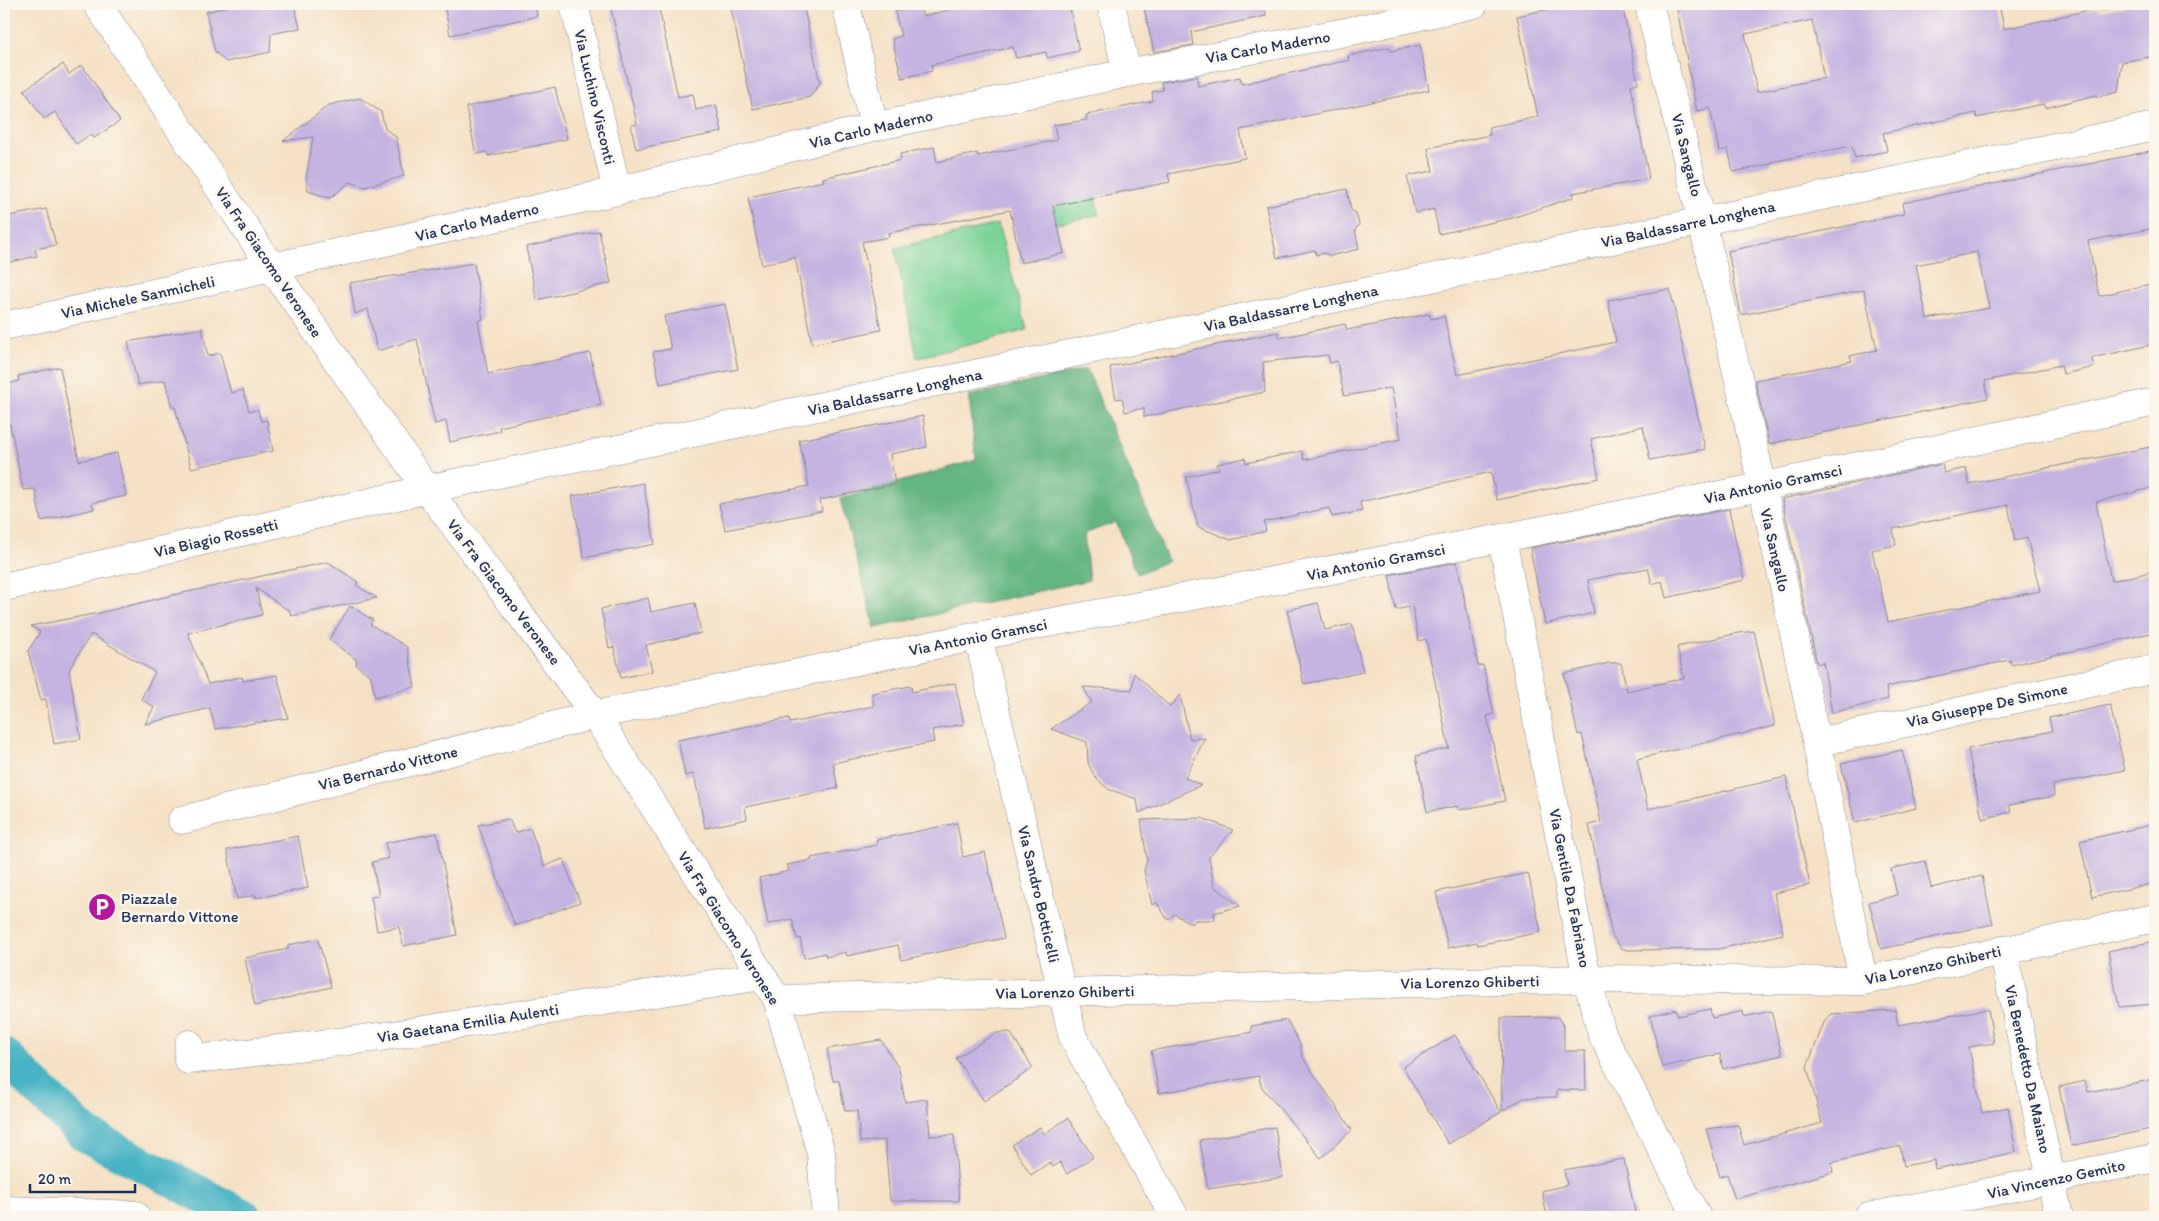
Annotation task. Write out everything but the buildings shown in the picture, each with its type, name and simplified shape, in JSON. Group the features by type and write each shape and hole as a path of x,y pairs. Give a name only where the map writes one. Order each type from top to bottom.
{"street":[{"name":"Via Fra Giacomo Veronese","path":"97,4 272,268 427,489 595,715 777,1000 821,1154 826,1217"},
{"name":"Via Luchino Visconti","path":"574,4 617,191"},
{"path":"846,4 874,127"},
{"path":"1111,4 1127,73"},
{"name":"Via Carlo Maderno","path":"272,268 617,191 874,127 1127,73 1387,13 1474,4"},
{"name":"Via Sangallo","path":"1649,4 1704,220 1818,742 1863,981"},
{"name":"Via Baldassarre Longhena","path":"427,489 2155,126"},
{"name":"Via Michele Sanmicheli","path":"4,326 272,268"},
{"name":"Via Antonio Gramsci","path":"595,715 978,636 1502,538 1761,487 2155,402"},
{"name":"Via Biagio Rossetti","path":"4,588 427,489"},
{"name":"Via Gentile Da Fabriano","path":"1502,538 1587,979 1602,1034 1697,1217"},
{"name":"Via Sandro Botticelli","path":"978,636 1073,1038 1175,1217"},
{"name":"Via Giuseppe De Simone","path":"1818,742 2155,669"},
{"name":"Via Bernardo Vittone","path":"182,820 595,715"},
{"name":"Via Lorenzo Ghiberti","path":"777,1000 1587,979 1863,981 2155,918"},
{"name":"Via Benedetto Da Maiano","path":"2003,950 2059,1217"},
{"name":"Via Gaetana Emilia Aulenti","path":"189,1044 188,1060 380,1037 762,976"},
{"name":"Via Vincenzo Gemito","path":"1868,1217 2052,1181 2155,1158"},
{"path":"4,1210 135,1215"}],"green space":[{"path":"1094,192 1099,215 1049,225 1046,203"},
{"path":"998,224 1027,330 917,358 895,248"},
{"path":"1087,369 1168,561 1137,574 1116,522 1084,534 1089,580 875,628 840,499 976,460 969,396"}],"waterway":[{"path":"4,1056 85,1134 244,1217"}],"place":[{"name":"Piazzale Bernardo Vittone","path":"102,907"}]}
